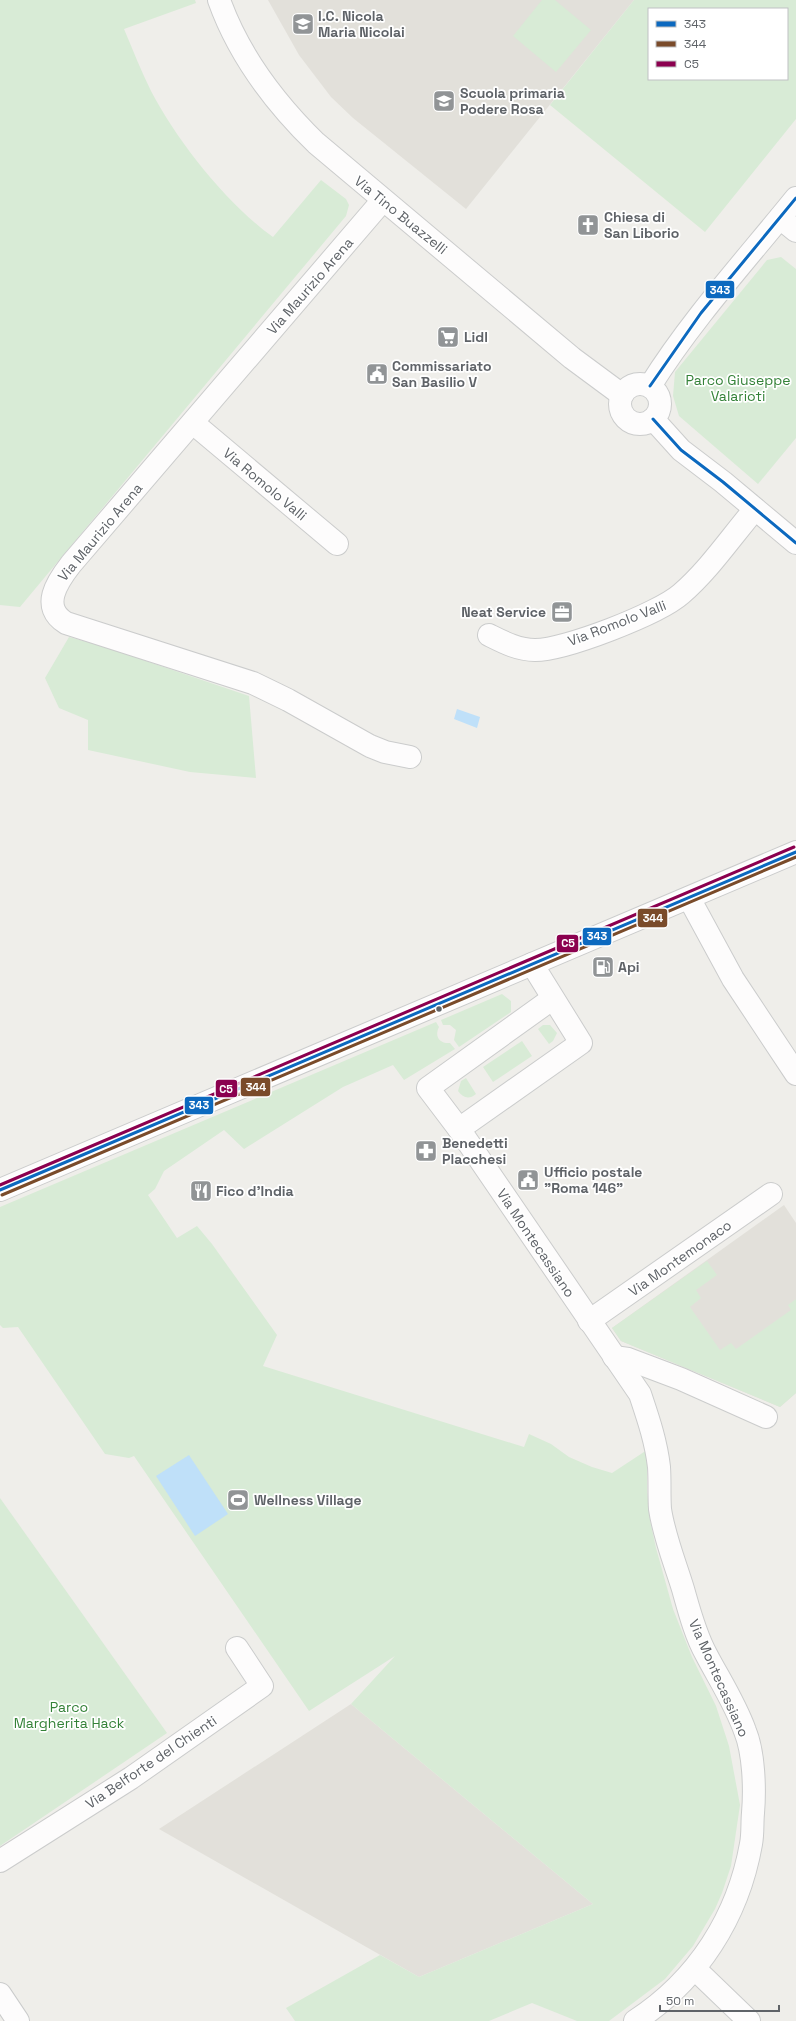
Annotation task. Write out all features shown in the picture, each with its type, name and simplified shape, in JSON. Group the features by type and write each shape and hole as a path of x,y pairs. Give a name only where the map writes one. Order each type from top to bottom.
{"street":[{"name":"Via Tino Buazzelli","path":"219,0 232,31 247,59 273,95 316,143 572,358 622,395"},
{"path":"650,386 662,366 702,314 788,224 796,198"},
{"name":"Via Maurizio Arena","path":"383,200 64,572 54,592 53,603 55,613 62,621 253,683 282,697 370,746 385,752 410,757"},
{"path":"638,384 650,386 659,400 658,411 653,419 645,423 637,424 629,421 623,415 620,407 622,395 631,387 638,384"},
{"path":"653,419 681,450 796,543"},
{"name":"Via Romolo Valli","path":"193,423 337,544"},
{"name":"Via Romolo Valli","path":"489,635 522,649 544,649 588,637 655,611 669,603 683,592 707,567 755,509"},
{"path":"0,1190 796,852"},
{"path":"688,898 733,979 796,1074"},
{"path":"459,1129 581,1043 552,999 532,964"},
{"name":"Via Montecassiano","path":"552,999 428,1088 459,1129 640,1394 652,1430 659,1469 660,1509 674,1562 705,1652 731,1697 746,1732 755,1791 751,1843 738,1897 718,1938 695,1969 663,2000 635,2021"},
{"name":"Via Montemonaco","path":"589,1321 771,1194"},
{"path":"614,1357 628,1359 681,1379 766,1417"},
{"name":"Via Belforte del Chienti","path":"0,1861 131,1778 262,1686 237,1648"},
{"path":"695,1969 750,2021"},
{"path":"0,1994 18,2021"}],"shaded area":[{"name":"Scuola primaria Podere Rosa","path":"268,0 634,0 466,209 353,118 331,97 299,55"},
{"path":"784,1205 796,1223 796,1393 780,1407 621,1341 612,1328"},
{"path":"351,1704 593,1904 419,1977 159,1829"}],"green space":[{"path":"0,0 195,0 196,3 124,29 151,91 175,130 204,170 238,207 273,237 321,180 346,199 349,205 346,216 20,607 0,605"},
{"path":"542,0 555,0 591,30 556,72 513,36"},
{"path":"634,0 796,0 796,119 705,232 550,105"},
{"name":"Parco Giuseppe Valarioti","path":"781,257 796,269 796,438 758,484 679,416 673,396 675,372 767,260"},
{"path":"69,637 102,646 249,696 256,778 190,772 88,750 88,720 59,708 45,678"},
{"path":"502,994 511,1001 511,1012 459,1047 454,1040 456,1030 450,1025 443,1025 441,1020"},
{"path":"436,1022 439,1027 437,1034 439,1039 443,1042 450,1043 455,1049 404,1080 393,1065 343,1087 244,1149 224,1130 164,1171 155,1189 148,1195 177,1238 197,1226 212,1244 277,1335 263,1366 524,1447 529,1434 551,1444 569,1457 592,1467 612,1473 647,1450 647,1490 650,1520 656,1548 673,1609 692,1657 716,1706 729,1746 740,1805 731,1866 722,1893 715,1909 693,1946 665,1979 609,2021 577,2021 532,2003 489,2021 295,2021 286,2008 380,1955 419,1977 593,1904 351,1704 395,1656 309,1711 134,1456 129,1458 105,1454 18,1327 3,1328 0,1325 0,1207"},
{"path":"543,1025 550,1025 557,1033 553,1041 549,1044 538,1029"},
{"path":"522,1041 532,1056 493,1082 483,1067"},
{"path":"466,1078 476,1094 469,1098 464,1097 458,1091 461,1081"},
{"path":"707,1261 717,1275 696,1290 701,1298 690,1307 720,1350 731,1343 736,1349 791,1310 788,1305 796,1299 796,1393 780,1407 621,1341 612,1328"},
{"name":"Parco Margherita Hack","path":"0,1498 167,1733 0,1846"}],"water":[{"path":"457,709 480,717 477,728 454,719"},
{"path":"189,1455 228,1514 195,1536 156,1476"}],"transit line":[{"name":"343","path":"650,386 701,313 796,198"},
{"name":"343","path":"653,419 681,450 723,482 796,543"},
{"name":"C5","path":"0,1185 794,847"},
{"name":"343","path":"0,1190 796,852"},
{"name":"344","path":"2,1195 796,857"}],"place":[{"name":"I.C. Nicola Maria Nicolai","path":"303,24"},
{"name":"Scuola primaria Podere Rosa","path":"444,101"},
{"name":"Chiesa di San Liborio","path":"588,225"},
{"name":"Lidl","path":"448,337"},
{"name":"Commissariato San Basilio V","path":"377,374"},
{"name":"Neat Service","path":"562,612"},
{"name":"Api","path":"603,967"},
{"name":"Benedetti Placchesi","path":"426,1151"},
{"name":"Ufficio postale \"Roma 146\"","path":"528,1180"},
{"name":"Fico d'India","path":"201,1191"},
{"name":"Wellness Village","path":"238,1500"}]}
